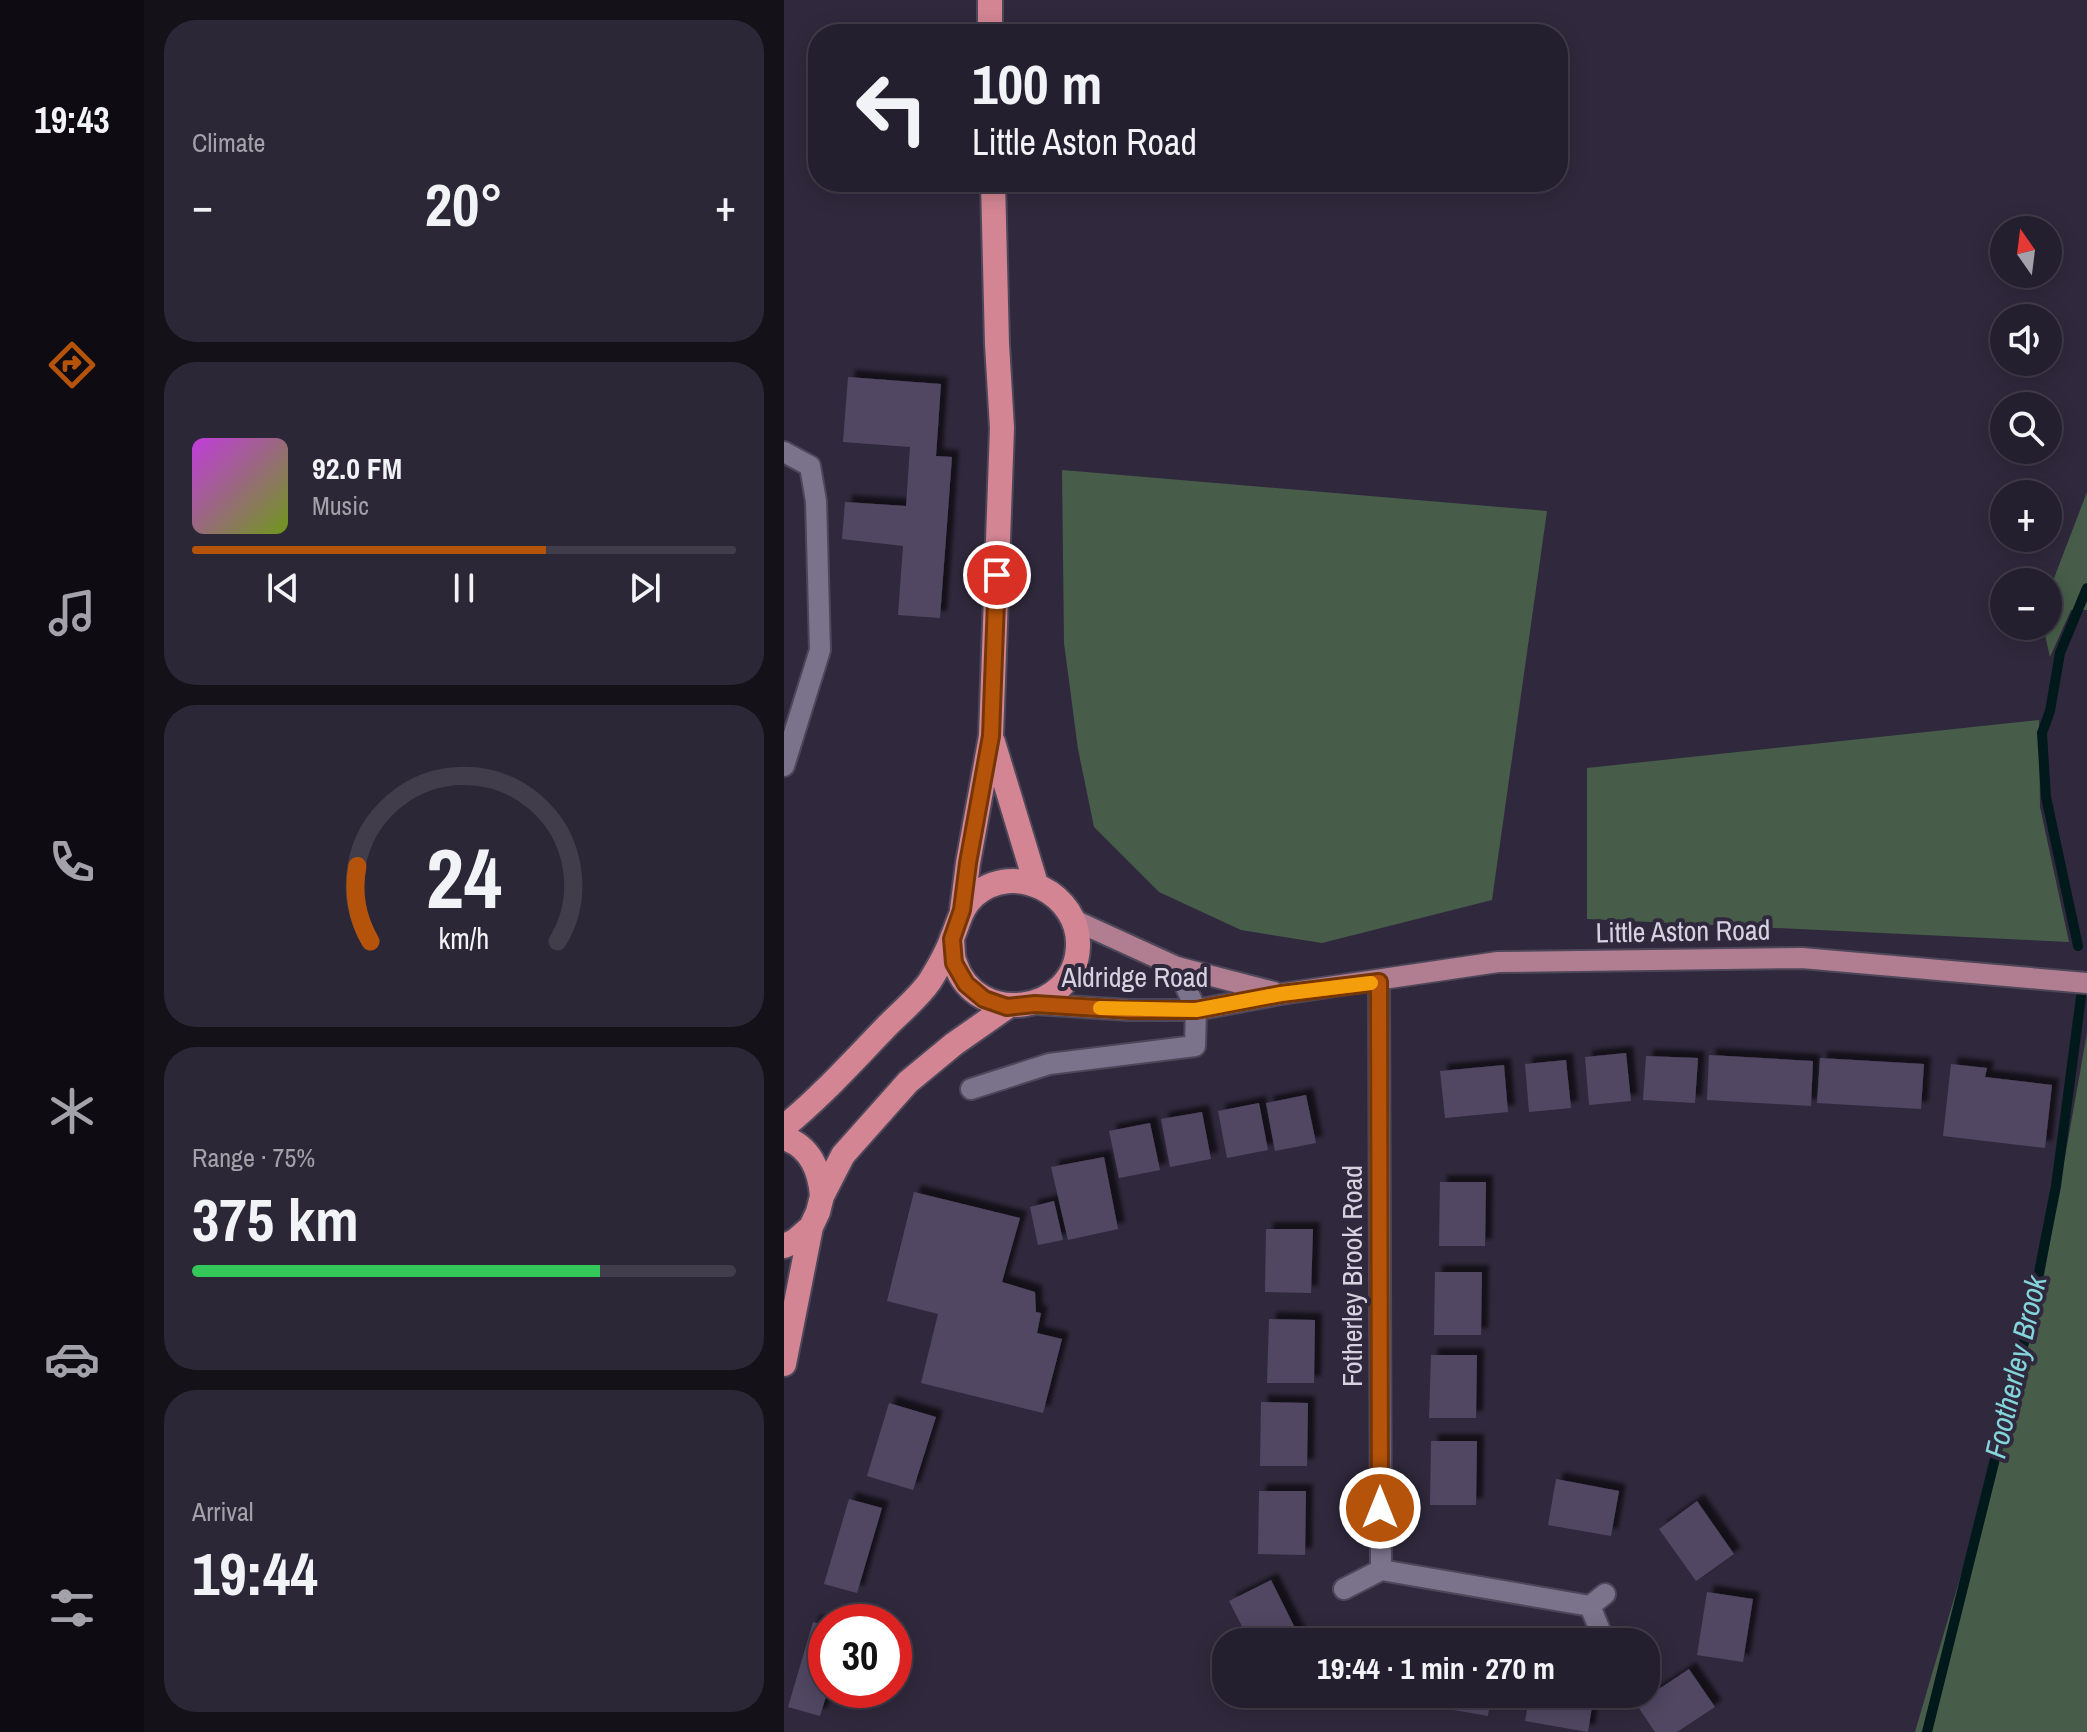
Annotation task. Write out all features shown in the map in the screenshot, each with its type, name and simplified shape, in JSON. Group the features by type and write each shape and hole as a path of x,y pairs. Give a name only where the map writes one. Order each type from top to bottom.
{"highway":[{"path":"990,0 990,24"},
{"path":"784,1127 812,1104 928,984 952,939 962,910 991,736 1002,428 993,192"},
{"path":"991,736 1036,884"},
{"path":"952,939 954,963 966,984 984,999 1007,1007 1035,1004 1058,991 1073,970 1078,946 1074,920 1059,898 1036,884 1015,880 994,884 976,894 962,910"},
{"path":"784,1364 811,1227 822,1196 843,1155 908,1082 954,1044 1007,1007"},
{"path":"784,1138 804,1150 815,1164 821,1180 822,1196"},
{"path":"784,1246 811,1227"}],"main road":[{"path":"1074,920 1177,967 1281,994"},
{"name":"Little Aston Road","path":"1281,994 1379,982 1498,962 1802,958 2087,983"},
{"name":"Aldridge Road","path":"1035,1004 1129,1010 1196,1010 1281,994"}],"street":[{"path":"784,452 810,466 816,501 820,650 784,766"},
{"path":"971,1089 1049,1064 1195,1046 1196,1010 1177,967"},
{"name":"Fotherley Brook Road","path":"1379,982 1381,1570"},
{"path":"1344,1589 1381,1570 1598,1600 1601,1628"}],"green space":[{"path":"1062,470 1547,511 1492,900 1322,943 1241,930 1159,892 1094,827 1078,749 1064,643"},
{"path":"2087,492 2087,610 2071,610 2062,630 2062,568 2058,568"},
{"path":"2046,640 2058,640 2050,657"},
{"path":"2039,720 2040,807 2069,942 1587,919 1587,768"},
{"path":"2087,1033 2087,1732 1915,1732 2037,1315"}],"building":[{"path":"848,377 941,384 936,456 952,457 940,618 898,615 903,546 842,539 845,502 906,506 910,447 843,442"},
{"path":"1626,1053 1631,1101 1589,1105 1585,1057"},
{"path":"1709,1055 1813,1061 1811,1106 1707,1100"},
{"path":"1646,1056 1698,1058 1695,1103 1643,1100"},
{"path":"1820,1058 1924,1064 1921,1109 1817,1103"},
{"path":"1566,1060 1571,1108 1529,1112 1525,1064"},
{"path":"1951,1064 1987,1068 1985,1077 2052,1085 2045,1148 1943,1136"},
{"path":"1504,1065 1508,1112 1445,1118 1440,1071"},
{"path":"1306,1095 1316,1143 1275,1151 1266,1103"},
{"path":"1259,1103 1268,1150 1227,1158 1218,1111"},
{"path":"1202,1112 1211,1159 1170,1167 1161,1119"},
{"path":"1150,1123 1160,1170 1119,1178 1109,1131"},
{"path":"1104,1157 1118,1229 1068,1240 1051,1167"},
{"path":"1440,1182 1486,1182 1485,1246 1439,1246"},
{"path":"914,1192 1020,1218 1002,1282 1035,1292 1036,1312 1041,1313 1037,1333 1062,1339 1043,1413 921,1383 938,1314 887,1301"},
{"path":"1054,1201 1063,1240 1038,1245 1030,1207"},
{"path":"1266,1229 1313,1229 1311,1293 1265,1292"},
{"path":"1435,1272 1482,1272 1481,1335 1434,1335"},
{"path":"1269,1319 1315,1320 1314,1383 1267,1383"},
{"path":"1431,1355 1477,1355 1476,1418 1429,1418"},
{"path":"1261,1402 1308,1403 1307,1466 1260,1466"},
{"path":"889,1403 936,1417 913,1490 867,1476"},
{"path":"1431,1441 1477,1441 1476,1505 1430,1505"},
{"path":"1556,1479 1619,1491 1611,1536 1548,1525"},
{"path":"1259,1491 1306,1491 1305,1555 1258,1554"},
{"path":"849,1499 882,1508 857,1593 824,1584"},
{"path":"1697,1501 1734,1554 1696,1581 1659,1529"},
{"path":"1271,1580 1295,1628 1243,1628 1229,1601"},
{"path":"1707,1592 1753,1599 1743,1662 1697,1655"},
{"path":"808,1639 808,1708 822,1708 820,1716 788,1707"},
{"path":"1689,1669 1715,1707 1677,1732 1655,1732 1639,1708 1660,1708 1660,1688"},
{"path":"1442,1708 1489,1708 1488,1716"},
{"path":"1527,1708 1592,1708 1588,1732 1525,1721"}],"waterway":[{"name":"Footherley Brook","path":"2078,946 2046,797 2042,733 2050,711 2060,653 2087,588"},
{"name":"Footherley Brook","path":"1927,1732 2030,1318 2056,1186 2081,997"}],"slow traffic":[{"path":"1100,1008 1196,1010 1281,994 1371,983"}],"route":[{"path":"997,575 991,736 962,910 952,939 954,963 966,984 984,999 1007,1007 1035,1004 1129,1010 1196,1010 1281,994 1379,982 1380,1508"}]}
